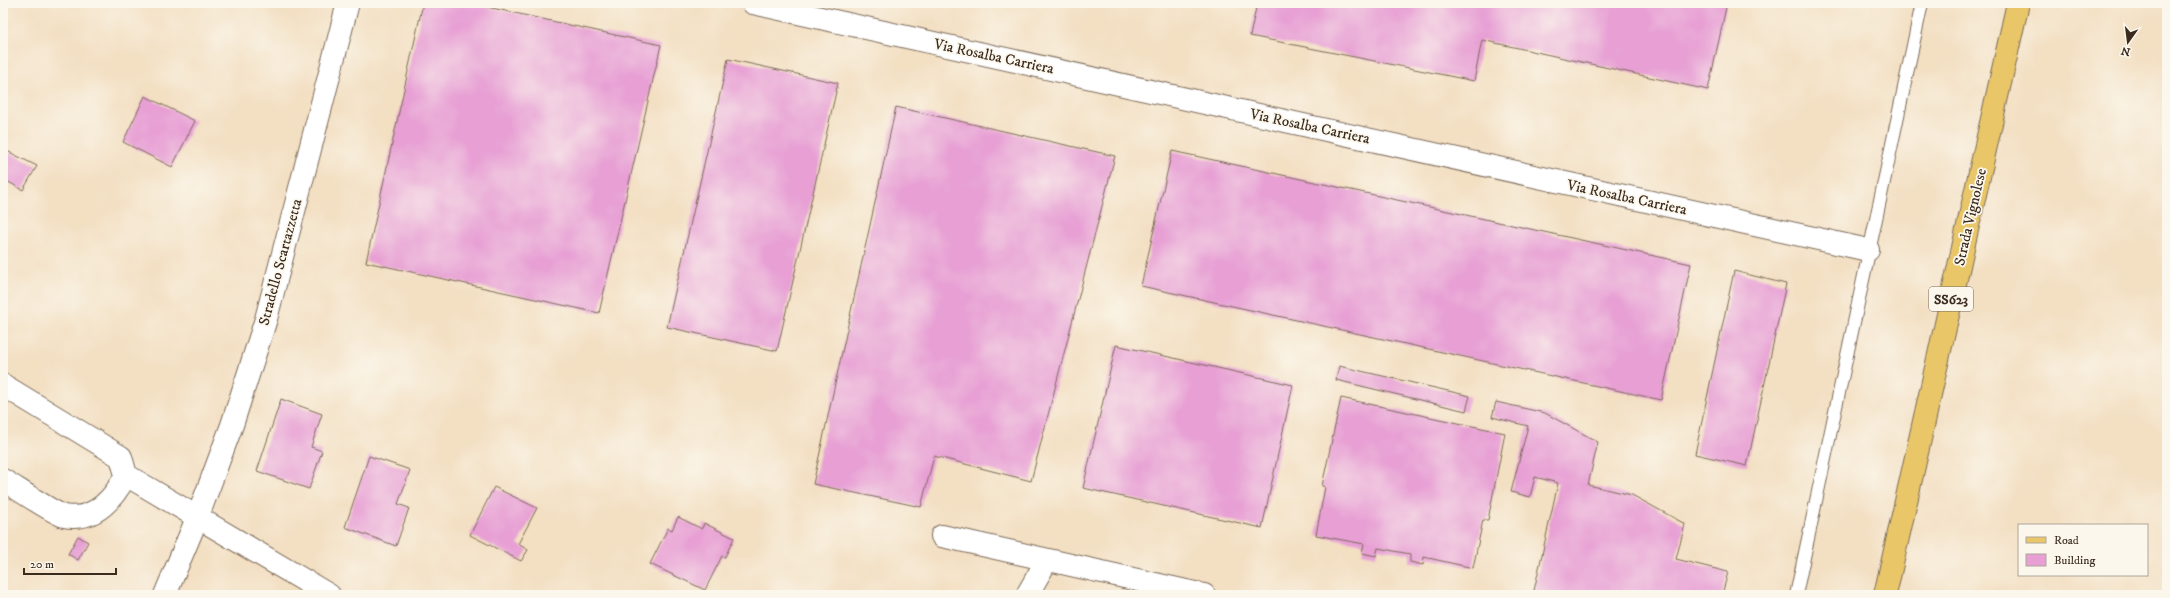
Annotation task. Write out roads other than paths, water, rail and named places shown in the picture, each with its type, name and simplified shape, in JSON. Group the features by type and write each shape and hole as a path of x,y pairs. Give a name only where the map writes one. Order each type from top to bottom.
{"main road":[{"name":"Strada Vignolese","path":"1885,595 2018,3"}],"street":[{"name":"Stradello Scartazzetta","path":"165,595 198,516 232,425 266,319 348,3"},
{"name":"Via Rosalba Carriera","path":"753,3 1868,250"},
{"path":"3,385 121,457 126,474 116,494 99,509 76,517 63,516 3,480"},
{"path":"126,474 329,595"},
{"path":"942,536 1204,595"},
{"path":"1026,595 1047,560"}],"lane":[{"path":"1796,595 1868,250 1922,3"}]}
